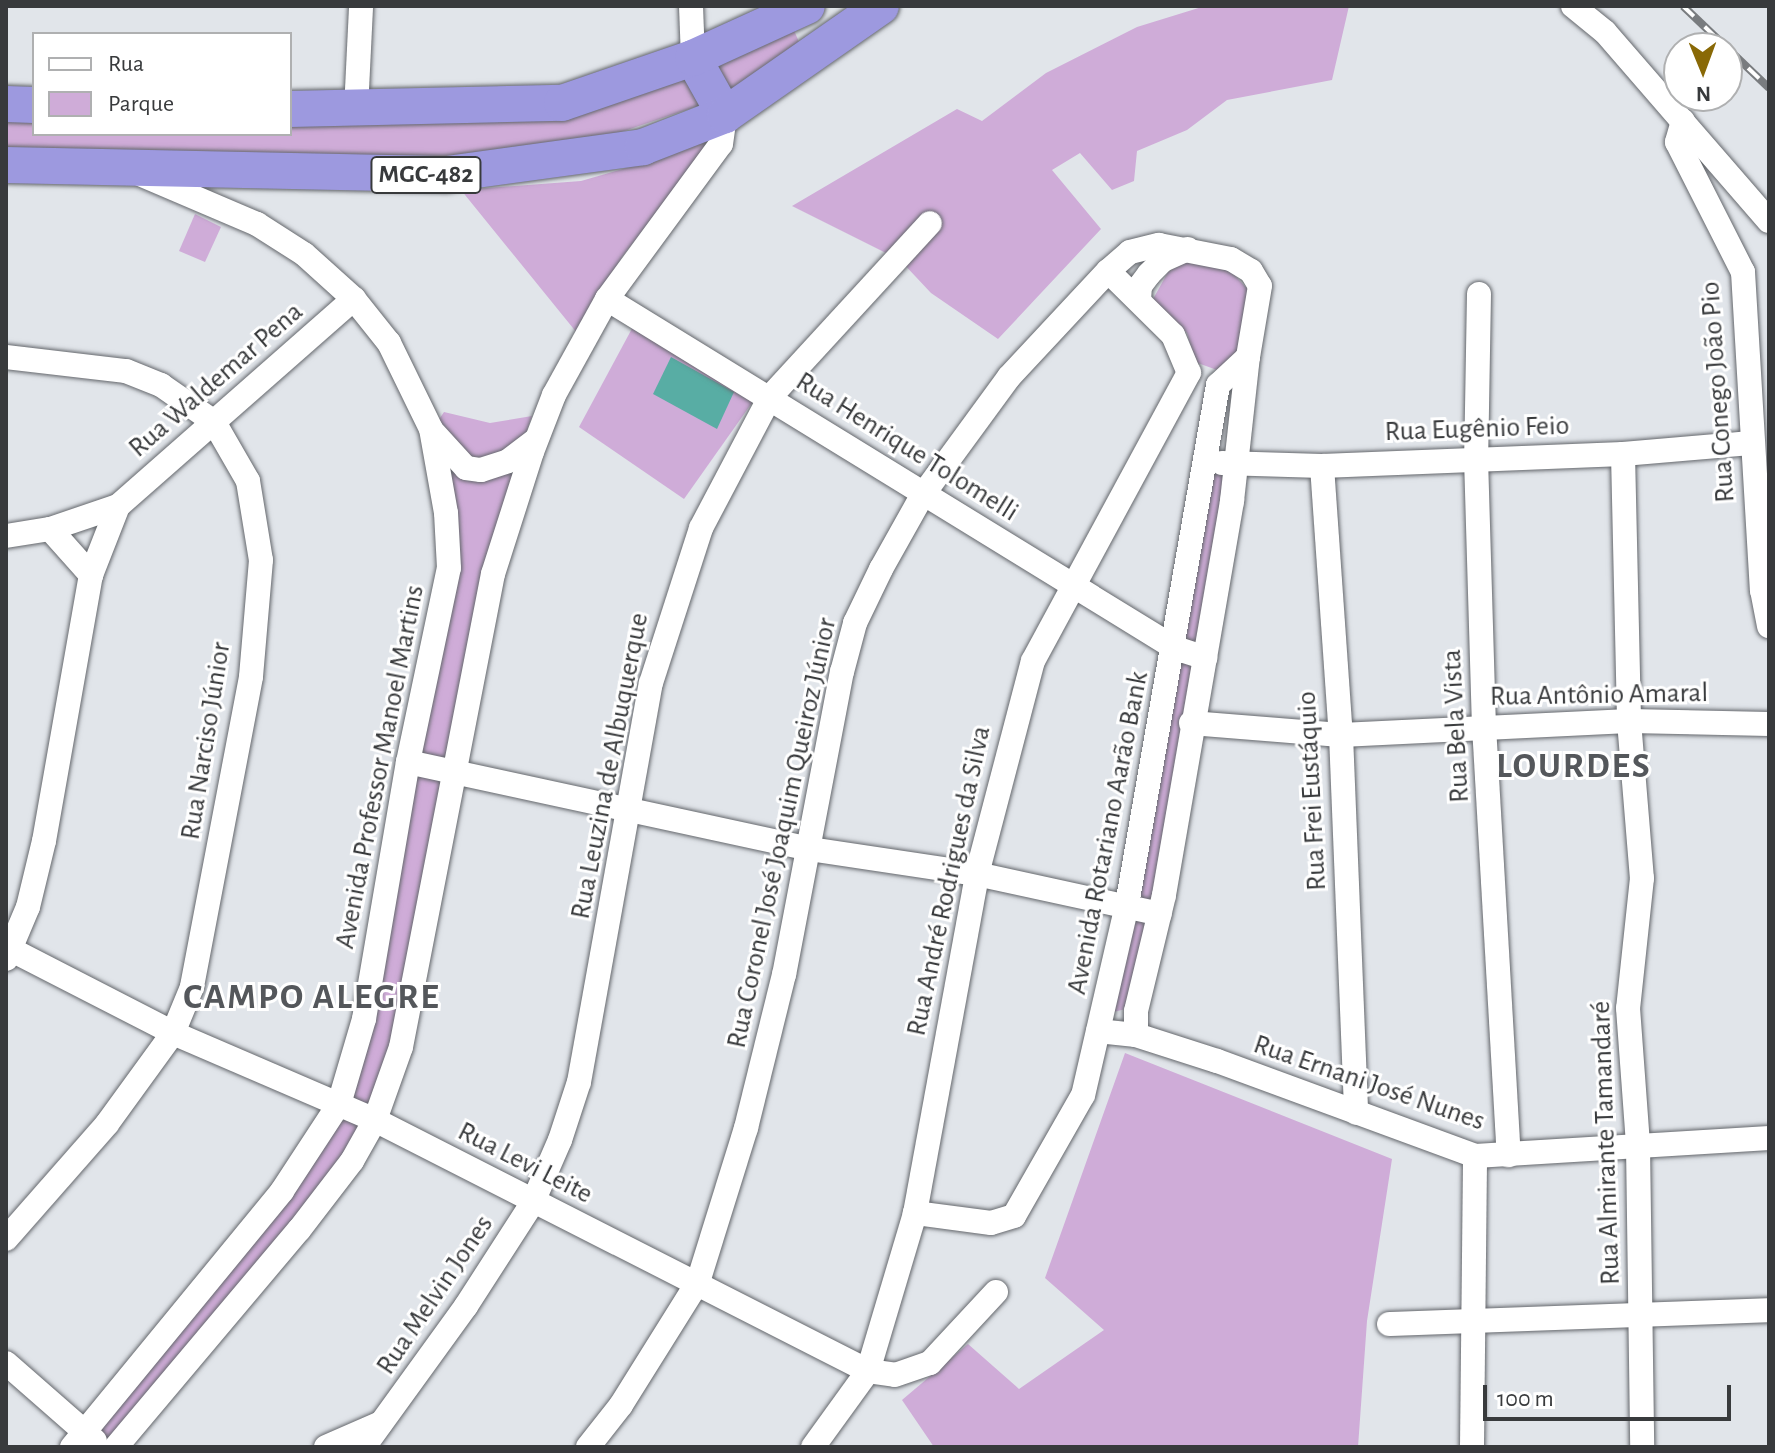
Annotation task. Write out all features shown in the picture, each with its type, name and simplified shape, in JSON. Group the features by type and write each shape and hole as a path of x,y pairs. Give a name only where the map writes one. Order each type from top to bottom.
{"highway":[{"name":"MGC-482","path":"6,165 447,174 643,147 725,115 818,52 865,9"},
{"path":"292,109 562,103 693,58 799,11 809,22 818,52"},
{"path":"693,58 725,115"},
{"path":"6,104 32,105"}],"street":[{"path":"356,110 361,6"},
{"path":"691,6 693,58"},
{"path":"1573,6 1605,32 1769,221"},
{"path":"116,1447 299,1230 352,1161 375,1120 401,1047 493,574 536,440 607,299 712,161 721,144 725,115"},
{"name":"Rua Conego João Pio","path":"1683,121 1677,142 1743,272 1749,324 1751,443 1769,626"},
{"name":"Avenida Professor Manoel Martins","path":"87,1442 282,1191 339,1104 364,1019 408,762 449,568 446,513 431,429 389,343 354,299 304,254 257,224 119,166"},
{"name":"Rua Leuzina de Albuquerque","path":"533,1202 579,1082 651,683 671,610 701,528 770,397 930,223"},
{"name":"Rua Coronel José Joaquim Queiroz Júnior","path":"588,1447 621,1405 698,1282 746,1128 809,849 855,623 922,496 1009,377 1108,271 1130,252 1159,245 1188,249"},
{"path":"1136,1035 1136,1011 1160,914 1237,465 1248,357 1260,286 1251,271 1231,259 1188,249 1163,260 1149,274 1140,286 1139,300"},
{"path":"1108,271 1173,335 1189,373 1218,385 1248,357"},
{"name":"Rua Bela Vista","path":"1479,294 1476,458 1484,726 1509,1155"},
{"name":"Rua Waldemar Pena","path":"118,506 354,299"},
{"name":"Rua Henrique Tolomelli","path":"607,299 636,322 770,397 922,496 1175,648 1205,658"},
{"name":"Rua Narciso Júnior","path":"6,357 126,371 161,385 214,422 248,481 261,560 251,677 192,987 173,1033 107,1124 6,1239"},
{"name":"Rua André Rodrigues da Silva","path":"813,1447 868,1371 915,1213 977,874 1013,720 1033,661 1071,583 1189,373"},
{"name":"Avenida Rotariano Aarão Bank","path":"915,1213 991,1223 1014,1216 1083,1095 1127,905 1175,648 1218,385"},
{"path":"431,429 466,468 481,470 508,461 536,440"},
{"name":"Rua Eugênio Feio","path":"1206,460 1237,465 1322,466 1623,454 1751,443"},
{"name":"Rua Almirante Tamandaré","path":"1623,454 1629,721 1642,878 1628,1008 1638,1145 1642,1447"},
{"name":"Rua Frei Eustáquio","path":"1322,466 1341,735 1356,1113"},
{"path":"6,536 50,529 118,506"},
{"path":"8,952 44,841 91,575 118,506"},
{"path":"50,529 91,575"},
{"name":"Rua Antônio Amaral","path":"1191,723 1341,735 1629,721 1769,724"},
{"path":"408,762 809,849 977,874 1160,914"},
{"name":"Rua Levi Leite","path":"8,952 173,1033 375,1120 868,1371 895,1375 930,1363 996,1292"},
{"name":"Rua Ernani José Nunes","path":"1098,1031 1136,1035 1475,1156 1769,1138"},
{"path":"1472,1447 1470,1322 1475,1156"},
{"name":"Rua Melvin Jones","path":"364,1447 387,1420 533,1202"},
{"path":"1389,1324 1642,1318 1769,1310"},
{"path":"6,1363 87,1442"},
{"name":"Rua Melvin Jones","path":"326,1447 387,1420"}],"green space":[{"path":"1205,6 1349,6 1332,80 1227,100 1187,130 1137,151 1134,181 1112,190 1080,153 1052,170 1101,229 998,339 931,293 900,260 792,206 957,109 982,121 1046,73 1137,27"},
{"path":"793,28 802,49 725,99 707,70"},
{"path":"684,79 701,105 568,150 503,157 6,150 6,114 32,114 32,136 292,136 292,119"},
{"path":"720,131 622,257 577,333 461,190 581,181 654,160"},
{"path":"195,214 221,227 205,262 179,251"},
{"path":"1189,260 1228,268 1252,294 1241,353 1217,370 1195,362 1187,333 1152,301 1168,272"},
{"path":"635,323 754,400 684,499 579,427"},
{"path":"444,412 490,423 532,416 522,445 465,465 438,421"},
{"path":"440,449 473,480 531,452 450,766 412,759 447,604"},
{"path":"1210,465 1226,465 1196,650 1180,645"},
{"path":"1178,654 1196,658 1152,908 1135,906"},
{"path":"414,770 451,777 396,1036 368,1112 344,1100"},
{"path":"1131,916 1150,917 1130,1008 1105,1014"},
{"path":"1125,1053 1392,1159 1367,1321 1358,1447 934,1447 902,1400 968,1344 1019,1389 1104,1330 1045,1278"},
{"path":"335,1113 363,1126 320,1197 116,1447 94,1433"}],"shaded area":[{"path":"671,357 734,392 717,429 653,394"}],"railway":[{"path":"1683,6 1769,88"}],"district":[{"name":"LOURDES","path":"1574,767"},
{"name":"CAMPO ALEGRE","path":"312,998"}]}
